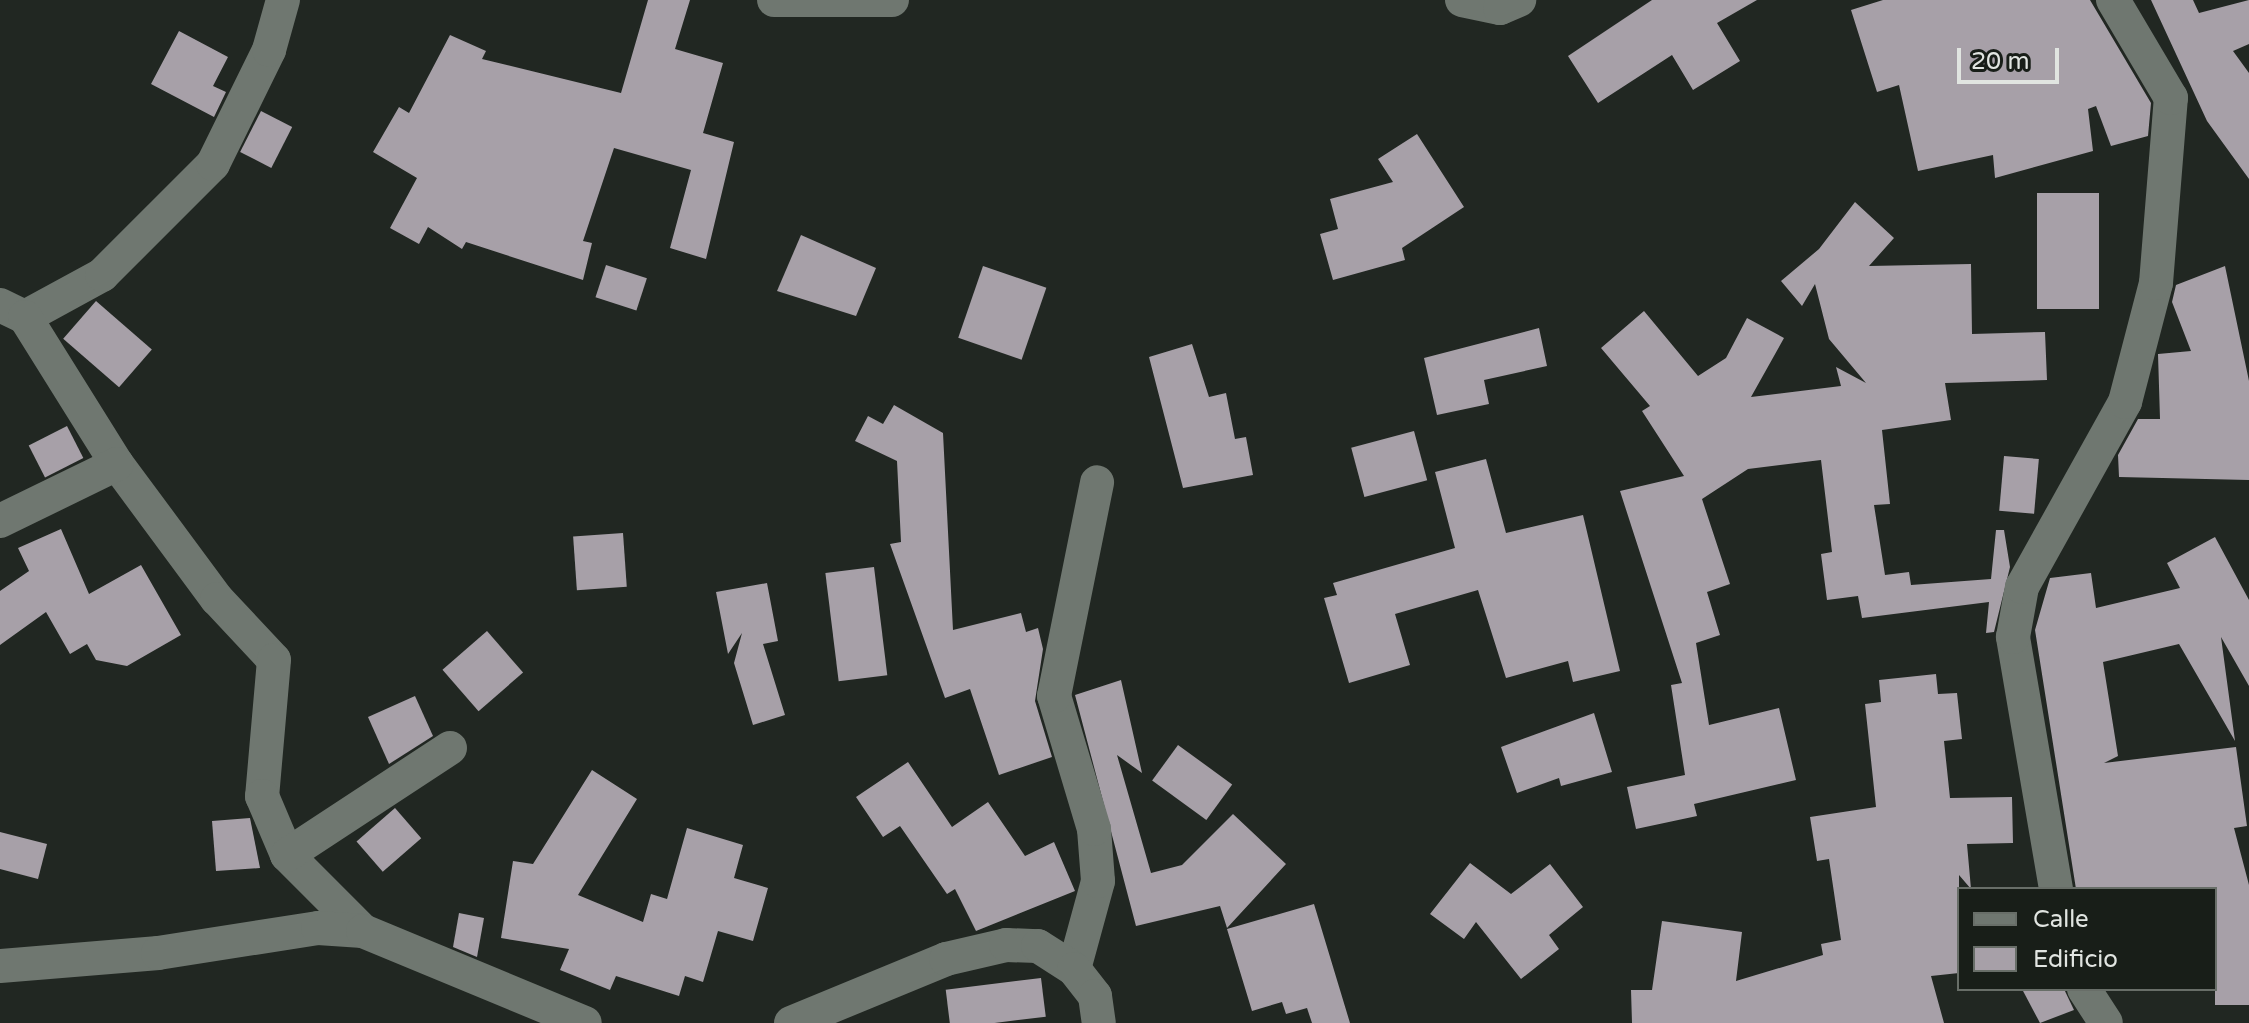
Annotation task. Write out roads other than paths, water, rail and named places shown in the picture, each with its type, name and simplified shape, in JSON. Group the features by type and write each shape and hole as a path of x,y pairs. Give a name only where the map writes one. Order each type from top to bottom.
{"street":[{"path":"283,0 269,50 213,164 102,275 13,311 117,464 217,599 274,660 262,796 287,855 363,931"},
{"path":"774,0 892,0"},
{"path":"1462,0 1500,8 1519,0"},
{"path":"2056,887 2013,637 2022,587 2125,402 2156,283 2171,98 2113,0"},
{"path":"0,521 117,464"},
{"path":"1074,969 1098,881 1094,829 1054,696 1097,482"},
{"path":"287,855 450,748"},
{"path":"0,966 158,953 318,928 363,931 585,1023"},
{"path":"791,1023 946,959 1006,945 1038,946 1074,969 1095,996 1099,1023"},
{"path":"2085,991 2106,1023"}]}
